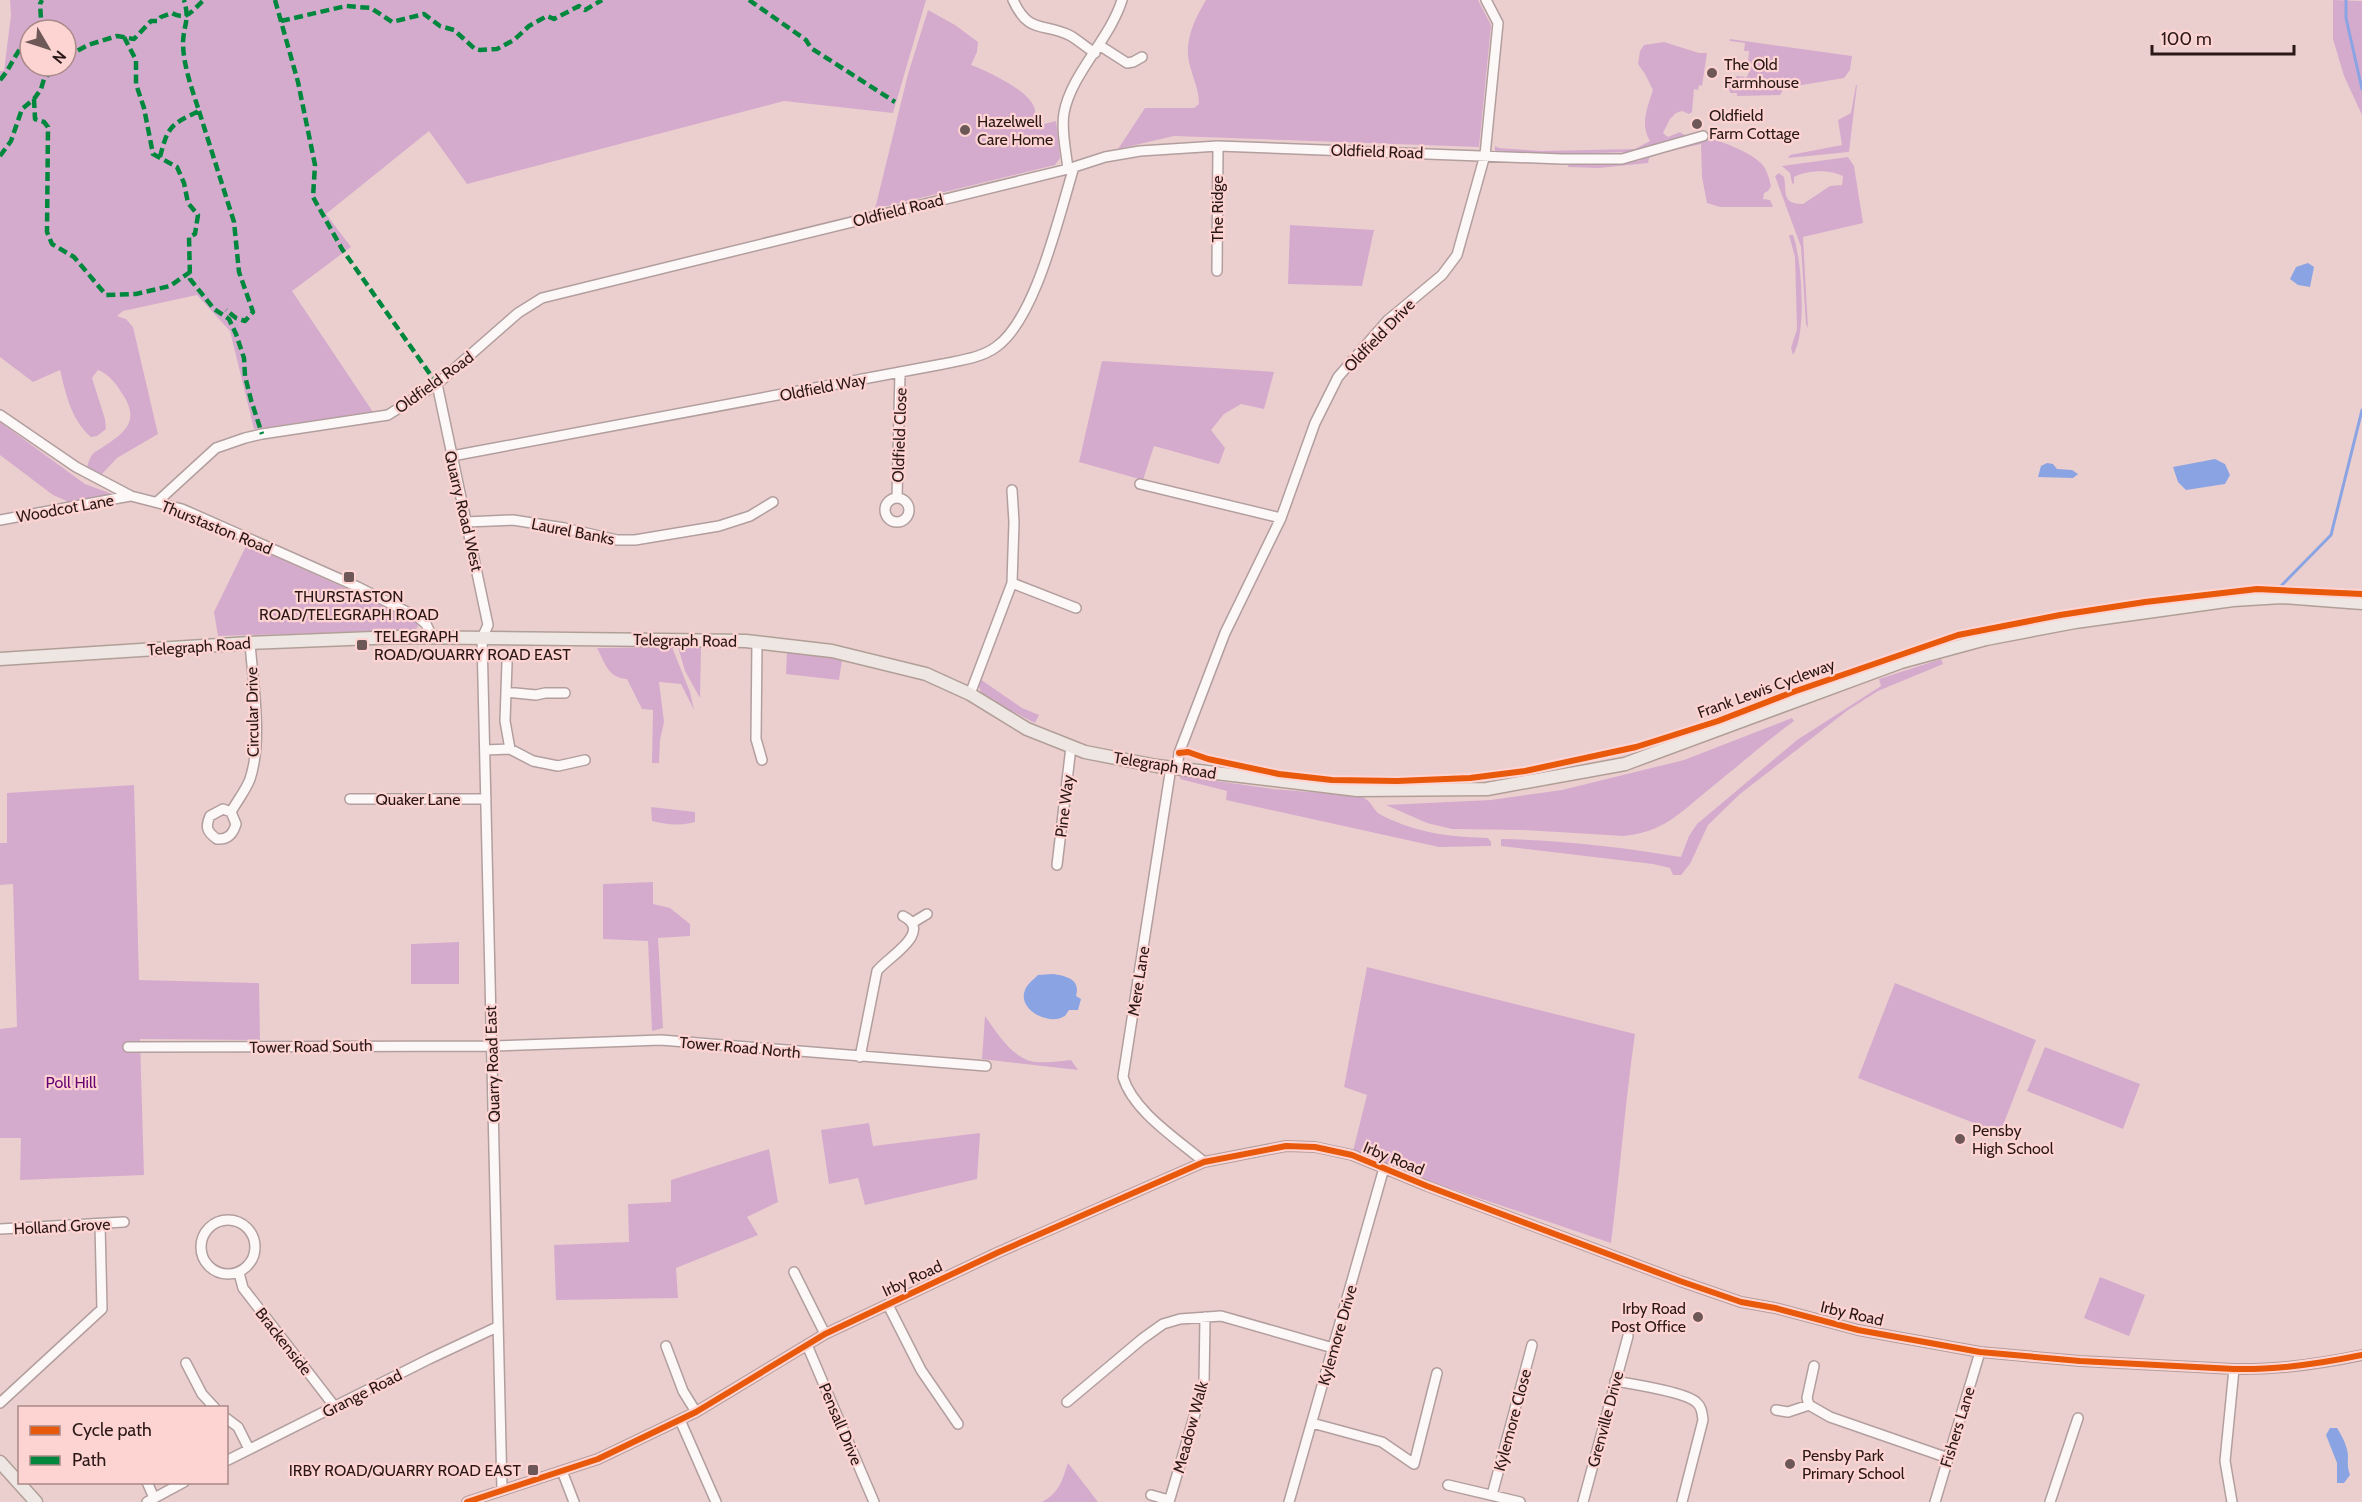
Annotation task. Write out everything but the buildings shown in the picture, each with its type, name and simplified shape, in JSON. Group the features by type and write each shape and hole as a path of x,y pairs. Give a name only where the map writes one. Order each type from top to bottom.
{"main road":[{"name":"Telegraph Road","path":"0,659 250,643 432,637 757,642 832,651 926,674 970,694 1027,729 1085,752 1174,767 1357,790 1486,789 1625,764 1901,662 1986,639 2075,622 2233,600 2282,597 2362,603"},
{"path":"0,1462 18,1482"},
{"path":"20,1484 36,1502"}],"street":[{"path":"1013,0 1020,16 1034,25 1072,36 1127,63 1142,57"},
{"path":"1071,168 1064,113 1076,82 1097,49 1122,0"},
{"name":"Oldfield Drive","path":"1174,767 1225,633 1281,518 1315,423 1338,377 1388,320 1442,274 1457,255 1485,155 1498,23 1486,0"},
{"name":"Oldfield Road","path":"158,502 216,448 262,434 388,415 437,384 518,313 542,298 1071,168 1105,157 1140,151 1218,146 1562,159 1622,159 1703,136"},
{"name":"The Ridge","path":"1217,271 1218,146"},
{"name":"Oldfield Way","path":"452,456 900,373 976,357 993,350 1006,339 1035,290 1071,168"},
{"name":"Oldfield Close","path":"897,498 900,373"},
{"name":"Quarry Road West","path":"437,384 486,612 488,626 482,638"},
{"name":"Thurstaston Road","path":"0,415 76,467 131,496 182,509 388,602 419,618 426,624 432,637"},
{"path":"1140,484 1281,518"},
{"path":"970,694 1012,584 1014,522 1011,490"},
{"name":"Woodcot Lane","path":"0,520 131,496"},
{"name":"Laurel Banks","path":"466,522 513,520 617,540 635,540 719,526 750,516 773,502"},
{"path":"750,516 756,526"},
{"path":"1012,584 1076,608"},
{"name":"Quarry Road East","path":"482,638 502,1490"},
{"path":"757,642 756,739 762,760"},
{"name":"Circular Drive","path":"231,812 249,782 254,765 255,722 250,643"},
{"path":"507,663 506,721 510,749"},
{"path":"506,693 536,695 565,693"},
{"name":"Pine Way","path":"1057,865 1071,747"},
{"path":"485,750 510,749 533,760 558,766 585,759"},
{"name":"Mere Lane","path":"1174,767 1123,1077 1127,1091 1143,1110 1204,1162"},
{"name":"Quaker Lane","path":"350,799 486,799"},
{"path":"912,923 927,914"},
{"path":"903,916 912,923"},
{"path":"860,1057 877,972 885,961 908,942 912,935 912,923"},
{"name":"Tower Road North","path":"493,1046 661,1040 986,1066"},
{"name":"Tower Road South","path":"128,1047 493,1046"},
{"name":"Irby Road","path":"467,1502 598,1459 696,1412 825,1334 1204,1162 1286,1146 1315,1147 1352,1155 1680,1281 1741,1302 1775,1308 1858,1330 1980,1352 2080,1361 2234,1369 2256,1370 2315,1365 2362,1355"},
{"name":"Kylemore Drive","path":"1288,1502 1384,1168"},
{"path":"221,1220 238,1222 251,1232 254,1248 251,1262 239,1273 221,1273 205,1264 200,1247 206,1231 221,1220"},
{"name":"Holland Grove","path":"0,1229 124,1222"},
{"path":"0,1402 102,1309 100,1224"},
{"path":"794,1272 825,1334"},
{"name":"Brackenside","path":"239,1273 243,1288 335,1407"},
{"path":"888,1305 921,1370 958,1424"},
{"path":"1067,1402 1110,1364 1163,1324 1180,1319 1221,1316 1333,1348"},
{"name":"Meadow Walk","path":"1151,1495 1169,1501 1204,1383 1205,1317"},
{"name":"Grange Road","path":"228,1460 497,1327"},
{"name":"Grenville Drive","path":"1583,1502 1628,1336"},
{"name":"Pensall Drive","path":"807,1345 874,1502"},
{"path":"666,1346 683,1391 696,1412"},
{"name":"Kylemore Close","path":"1492,1495 1532,1346"},
{"name":"Fishers Lane","path":"1935,1502 1980,1352"},
{"path":"186,1363 202,1394 214,1406"},
{"path":"1814,1366 1807,1398 1809,1405 1830,1417 1948,1458"},
{"path":"2232,1502 2225,1461 2234,1369"},
{"path":"1312,1423 1382,1442 1414,1464 1437,1373"},
{"path":"1615,1381 1685,1396 1696,1402 1702,1409 1703,1420 1682,1502"},
{"path":"1776,1410 1788,1412 1809,1405"},
{"path":"2050,1502 2078,1418"},
{"path":"228,1420 238,1427 249,1449"},
{"path":"680,1420 716,1502"},
{"path":"562,1471 574,1502"},
{"path":"147,1484 151,1500 180,1484"},
{"path":"1448,1485 1520,1502"}],"green space":[{"path":"10,0 926,0 893,113 784,101 467,184 429,131 326,214 351,247 292,291 373,412 254,429 230,331 197,295 123,311 117,316 126,319 133,327 158,434 117,458 100,476 87,468 90,458 124,430 130,418 127,402 114,382 98,370 92,378 106,429 97,436 91,437 74,415 60,370 33,382 0,357 0,71 4,71 11,15"},
{"path":"1206,0 1478,0 1491,25 1479,147 1174,136 1118,149 1145,108 1194,108 1199,104 1189,62 1188,46 1194,22"},
{"path":"2333,0 2362,1 2362,115 2344,76 2333,39"},
{"path":"928,10 955,25 978,42 977,52 971,65 1004,81 1027,97 1035,108 1036,126 1056,121 1060,158 1055,165 875,209 908,74"},
{"path":"1730,39 1852,56 1850,70 1844,78 1784,88 1780,95 1737,96 1737,93 1730,93 1729,87 1737,83 1736,76 1747,77 1752,65 1748,61 1749,51 1744,51 1745,43 1730,41"},
{"path":"1664,42 1699,53 1707,53 1702,86 1699,85 1698,90 1694,89 1692,112 1689,114 1682,111 1676,113 1663,133 1668,137 1680,132 1686,136 1630,152 1558,154 1495,151 1495,146 1541,151 1635,149 1650,141 1645,122 1653,90 1638,64 1640,51 1644,45"},
{"path":"1856,85 1849,152 1788,158 1790,155 1842,145 1838,120 1851,113"},
{"path":"1702,138 1734,147 1751,155 1762,164 1767,171 1771,186 1764,193 1763,199 1770,200 1773,207 1720,207 1707,203 1702,177 1701,144 1661,153 1649,158 1648,163 1599,168 1568,167 1569,163 1639,161 1650,153"},
{"path":"1848,157 1854,166 1863,223 1803,237 1808,328 1801,247 1775,176 1779,173 1784,177 1786,196 1791,202 1803,204 1830,186 1842,185 1843,176 1825,171 1812,172 1794,177 1794,184 1790,173 1782,166"},
{"path":"1290,225 1374,230 1362,286 1288,284"},
{"path":"1789,235 1793,235 1796,246 1802,296 1800,331 1793,355 1791,348 1797,329 1795,257"},
{"path":"1102,361 1274,372 1264,409 1241,404 1224,414 1211,430 1225,448 1219,464 1154,446 1143,480 1079,462"},
{"path":"0,422 85,484 115,495 71,503 53,495 0,455"},
{"path":"247,544 414,619 419,623 416,630 218,636 214,612"},
{"path":"672,647 690,692 694,710 681,684 659,682 664,722 659,763 652,763 653,710 642,709 627,679 611,673 597,648"},
{"path":"678,647 701,648 700,698 685,671"},
{"path":"787,651 842,660 839,680 786,674"},
{"path":"1941,659 1943,664 1878,691 1848,710 1740,794 1708,825 1690,864 1681,875 1673,875 1670,868 1653,864 1501,846 1501,839 1546,841 1614,847 1681,857 1689,836 1697,824 1797,740 1881,686 1879,679"},
{"path":"980,679 1022,708 1039,715 1035,723 982,696 979,686"},
{"path":"1792,718 1794,721 1670,821 1638,834 1624,836 1523,830 1452,829 1427,823 1386,805 1491,800 1562,790 1684,760"},
{"path":"1180,776 1273,789 1359,796 1367,800 1379,813 1403,825 1438,834 1488,838 1491,846 1439,847 1226,800 1227,791 1180,779"},
{"name":"Poll Hill","path":"134,785 139,980 259,983 260,1040 140,1039 144,1175 20,1180 21,1138 0,1138 0,1029 17,1027 13,884 0,885 0,843 7,843 7,793"},
{"path":"651,807 695,812 695,822 673,824 652,821"},
{"path":"653,882 653,904 670,908 690,924 690,936 658,938 663,1028 652,1031 648,941 603,939 603,884"},
{"path":"459,942 459,984 411,984 411,944"},
{"path":"1367,967 1635,1034 1611,1243 1352,1155 1367,1095 1344,1087"},
{"path":"1895,983 2036,1040 2000,1133 1858,1078"},
{"path":"985,1016 1007,1045 1021,1057 1037,1062 1071,1060 1078,1070 982,1059"},
{"path":"2045,1047 2140,1084 2123,1129 2027,1091"},
{"path":"869,1123 873,1146 980,1133 977,1179 865,1205 858,1178 829,1184 821,1130"},
{"path":"769,1149 778,1202 747,1217 758,1235 676,1268 678,1298 556,1300 554,1245 629,1242 628,1204 671,1202 671,1180"},
{"path":"2100,1277 2145,1295 2129,1336 2084,1318"},
{"path":"1068,1463 1098,1502 1042,1502 1056,1490 1062,1481"}],"water":[{"path":"2308,263 2314,267 2310,287 2298,285 2290,279 2296,267"},
{"path":"2215,459 2225,464 2230,475 2225,484 2186,490 2178,482 2173,467"},
{"path":"2047,463 2053,464 2057,469 2072,470 2078,474 2073,478 2038,477 2041,466"},
{"path":"1053,974 1071,979 1076,986 1076,996 1081,999 1078,1010 1069,1010 1065,1016 1057,1019 1044,1018 1032,1012 1024,996 1027,986 1038,975"},
{"path":"2330,1428 2337,1428 2347,1448 2350,1475 2344,1483 2337,1483 2337,1463 2326,1435"}],"waterway":[{"path":"2346,0 2346,18 2362,89"},
{"path":"2280,587 2331,535 2362,410"}],"marked path":[{"path":"41,18 42,0"},
{"path":"160,157 165,139 172,128 199,111 185,59 183,42 187,18 184,0"},
{"path":"78,50 117,36 134,39 151,21 158,21 161,17 172,13 186,15 204,0"},
{"path":"275,0 298,82 315,165 313,197 342,249 437,384"},
{"path":"281,21 346,6 371,8 392,22 424,14 440,26 454,30 475,49 497,49 514,40 529,26 547,16 554,19 579,6 585,10 602,0"},
{"path":"749,0 806,40 811,48 895,102"},
{"path":"124,37 136,60 136,84 144,108 153,154 177,167 184,183 188,203 198,215 195,234 189,237 190,279 214,309 229,319 236,334 244,358 245,376 251,400 262,434"},
{"path":"0,80 18,53"},
{"path":"0,156 11,141 22,109 34,99 45,78"},
{"path":"34,99 35,119 44,122 48,127 47,232 52,244 74,257 106,295 136,294 170,286 190,272"},
{"path":"199,111 234,222 239,272 253,312 245,321 236,318 226,310"}],"cycle path":[{"name":"Frank Lewis Cycleway","path":"1179,753 1188,752 1208,759 1279,774 1332,780 1397,781 1470,778 1525,771 1636,747 1718,721 1793,692 1958,635 2060,615 2257,589 2362,594"},
{"path":"467,1502 598,1459 696,1412 825,1334 999,1252 1204,1162 1286,1146 1315,1147 1352,1155 1427,1186 1680,1281 1741,1302 1775,1308 1858,1330 1980,1352 2080,1361 2234,1369 2298,1366 2362,1355"}],"place":[{"name":"The Old Farmhouse","path":"1712,73"},
{"name":"Oldfield Farm Cottage","path":"1697,124"},
{"name":"Hazelwell Care Home","path":"965,130"},
{"name":"THURSTASTON ROAD/TELEGRAPH ROAD","path":"349,577"},
{"name":"TELEGRAPH ROAD/QUARRY ROAD EAST","path":"362,645"},
{"name":"Pensby High School","path":"1960,1139"},
{"name":"Irby Road Post Office","path":"1698,1317"},
{"name":"Pensby Park Primary School","path":"1790,1464"},
{"name":"IRBY ROAD/QUARRY ROAD EAST","path":"533,1470"}]}
